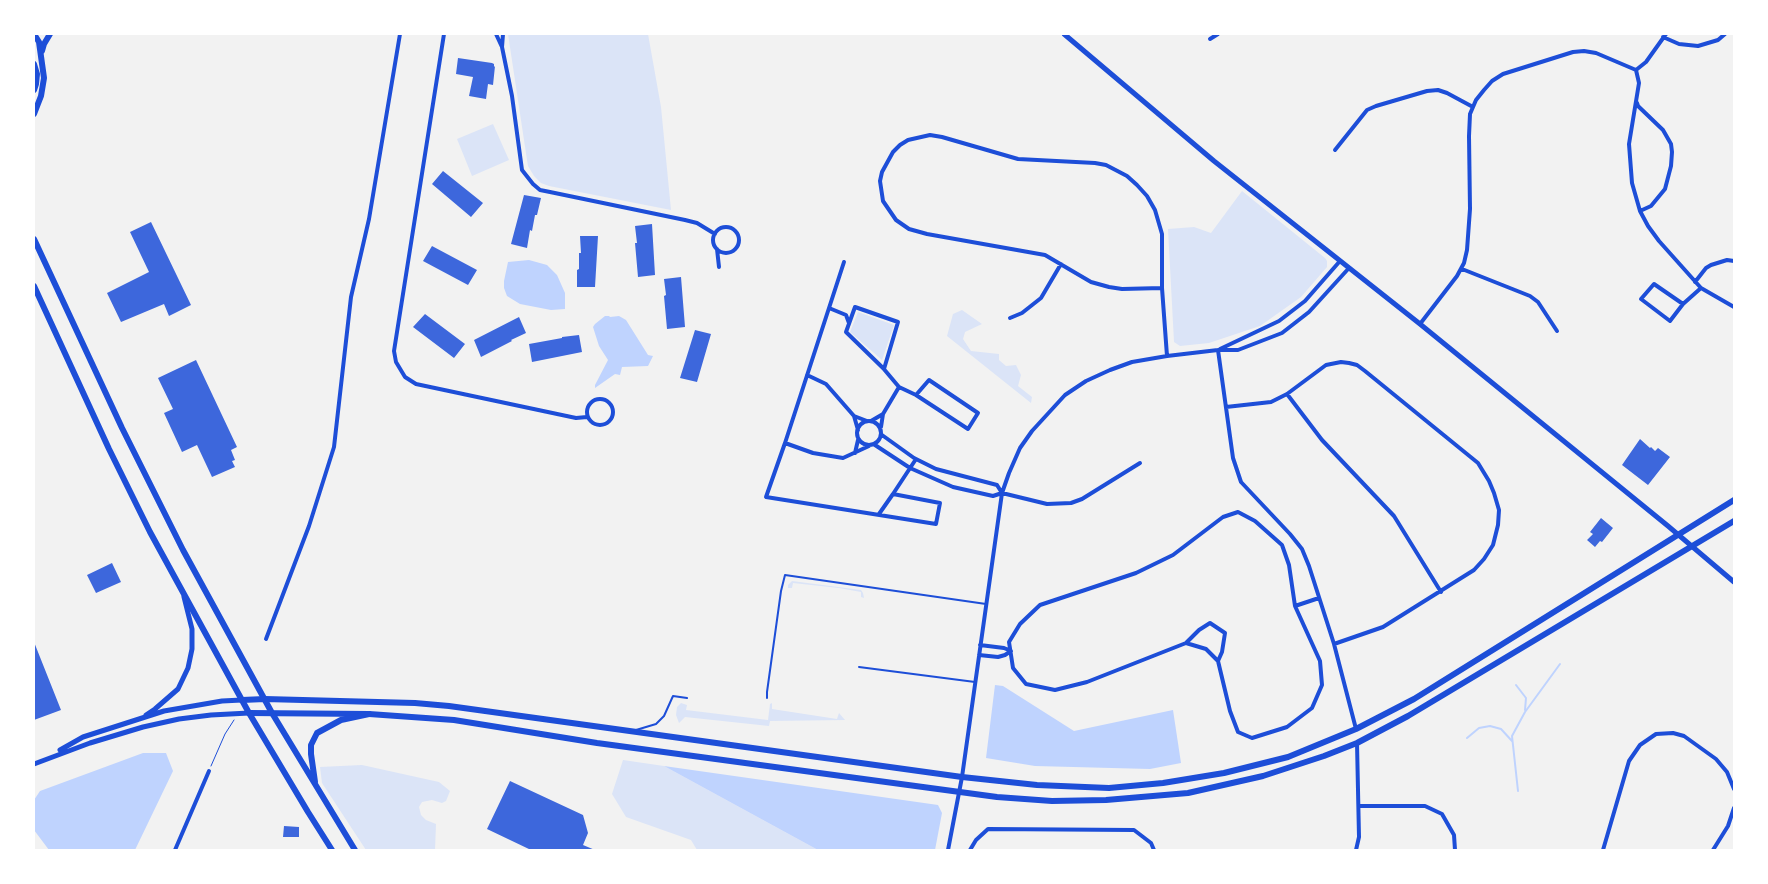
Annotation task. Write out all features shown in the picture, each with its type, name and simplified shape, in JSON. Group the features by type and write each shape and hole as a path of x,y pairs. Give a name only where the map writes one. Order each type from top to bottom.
{"main road":[{"path":"34,34 39,42 42,55 44,78 41,96 34,114"},
{"path":"42,55 44,44 50,34"},
{"path":"34,64 37,74 34,90"},
{"path":"34,239 122,428 183,550 272,713 355,850"},
{"path":"34,286 109,449 150,532 249,713 332,850"},
{"path":"242,700 265,699 423,704 962,777 1038,785 1109,788 1162,783 1224,773 1288,757 1356,729 1414,699 1734,500"},
{"path":"249,713 369,714 454,720 597,743 959,793 1052,801 1106,800 1188,793 1263,776 1357,743 1408,716 1734,521"},
{"path":"316,788 311,754 312,745 317,733 341,720 369,714"}],"street":[{"path":"266,639 309,526 334,447 351,297 368,219 400,34"},
{"path":"444,34 394,351 396,362 405,377 416,384 576,418 587,417"},
{"path":"496,34 502,47 512,96 522,170 540,190 697,223 715,234"},
{"path":"502,47 504,34"},
{"path":"1064,34 1214,161 1420,324 1734,582"},
{"path":"1210,39 1218,34"},
{"path":"1636,70 1646,62 1664,36 1679,44 1698,46 1718,40 1725,34"},
{"path":"1420,324 1462,269 1468,250 1470,114 1476,100 1492,81 1503,74 1573,52 1584,51 1596,53 1636,70"},
{"path":"1636,70 1639,83 1629,144 1632,184 1640,211 1658,241 1695,282 1701,288 1734,307"},
{"path":"1335,150 1367,110 1376,106 1427,91 1438,90 1473,107"},
{"path":"1636,100 1638,106 1663,130 1671,144 1672,152 1671,166 1665,189 1651,206 1640,211"},
{"path":"1162,288 1122,289 1109,287 1091,282 1045,256 910,230 901,225 883,202 880,181 886,162 893,152 908,140 930,135 1018,159 1106,165 1127,176 1147,196 1155,210 1162,234 1162,288 1167,356"},
{"path":"717,249 727,253 734,251 738,246 739,237 735,231 730,228 722,228 715,234 714,240 719,267"},
{"path":"1695,282 1706,268 1711,265 1728,260 1734,261"},
{"path":"844,262 766,497 936,524 940,503 893,494"},
{"path":"1218,350 1279,321 1305,301 1340,262"},
{"path":"1010,318 1022,313 1041,298 1061,264"},
{"path":"948,850 962,777 1002,493 1024,442 1065,396 1086,381 1110,370 1132,362 1167,356 1218,350 1238,350 1282,333 1309,312 1349,268"},
{"path":"1462,269 1534,299 1557,331"},
{"path":"1683,304 1654,284 1641,299 1670,321 1683,304 1701,288"},
{"path":"883,368 898,322 855,307 846,332 900,387 916,395 968,429 978,413 929,380 916,395"},
{"path":"829,308 846,315 848,323"},
{"path":"1218,350 1233,458 1241,482 1302,549 1334,644 1356,729"},
{"path":"1226,407 1271,402 1287,394 1326,365 1341,362 1357,366 1478,463 1492,487 1498,510 1498,525 1493,546 1484,560 1474,570 1441,592 1376,630 1334,644"},
{"path":"807,375 826,384 854,416 858,430 855,453"},
{"path":"784,443 813,454 843,458 875,445 882,435 883,414 900,387"},
{"path":"1287,394 1322,440 1394,516 1441,592"},
{"path":"605,400 613,409 610,422 602,426 593,424 587,417 587,408 592,401 605,400"},
{"path":"858,430 860,425 883,414"},
{"path":"854,416 877,423 881,428"},
{"path":"882,435 916,459 936,470 997,486 1002,493"},
{"path":"858,440 869,446"},
{"path":"875,445 910,468 953,487 993,496 1002,493 1047,504 1071,503 1082,499 1140,463"},
{"path":"879,514 916,459"},
{"path":"1186,643 1206,649 1218,661 1230,711 1238,732 1252,738 1287,727 1312,708 1322,685 1320,661 1295,606 1289,564 1282,545 1255,521 1238,512 1223,517 1173,555 1136,573 1040,605 1020,624 1009,642 1013,668 1026,684 1055,690 1087,682 1186,643 1199,630 1210,623 1225,632 1222,652 1218,661"},
{"path":"138,719 155,709 178,688 188,668 192,648 192,628 182,590"},
{"path":"1295,606 1319,598"},
{"path":"980,645 1004,648 1011,651"},
{"path":"979,655 998,657 1011,651"},
{"path":"34,764 83,737 138,719 188,707 222,701 242,700"},
{"path":"47,758 152,725 211,715 249,713"},
{"path":"1603,850 1629,761 1640,745 1656,734 1673,733 1684,736 1716,759 1727,772 1734,789"},
{"path":"1356,850 1360,837 1357,743"},
{"path":"175,850 209,771"},
{"path":"1360,806 1425,806 1442,814 1454,835 1455,850"},
{"path":"1712,850 1728,826 1734,808"},
{"path":"970,850 976,840 988,829 998,829 1134,830 1151,843 1154,850"}],"lane":[{"path":"767,698 782,583 785,576 986,604"},
{"path":"859,666 975,682"},
{"path":"629,732 656,724 664,716 673,696 686,698"}],"path":[{"path":"209,771 229,725 237,717"}],"shaded area":[{"path":"508,34 648,34 661,107 671,210 549,186 541,183 534,176 528,166"},
{"path":"493,124 509,160 472,176 457,139"},
{"path":"1242,191 1325,258 1327,267 1301,297 1260,326 1209,343 1180,346 1174,342 1168,229 1194,227 1211,233"},
{"path":"962,310 982,324 965,332 963,339 971,351 999,354 999,360 1006,366 1016,365 1021,375 1018,386 1032,397 1031,403 947,336 953,314"},
{"path":"858,312 894,325 882,360 850,332"},
{"path":"792,581 861,590 864,598 861,597 861,592 839,588 793,583 792,588 788,588"},
{"path":"681,703 687,705 686,710 768,720 770,704 772,703 772,709 837,719 839,713 845,720 770,721 769,726 685,717 679,723 676,715 677,707"},
{"path":"623,760 664,766 818,850 697,850 691,840 626,817 612,794"},
{"path":"362,765 439,782 450,791 446,801 442,803 432,800 422,802 419,807 421,815 426,820 436,824 435,850 366,850 322,783 320,767"}],"water":[{"path":"529,260 547,265 557,275 565,293 565,309 551,310 520,304 507,296 504,281 508,262"},
{"path":"605,316 619,316 626,320 648,355 653,356 648,366 622,367 620,375 615,374 595,388 608,360 599,346 593,327"},
{"path":"995,685 1003,686 1074,731 1173,710 1181,763 1150,769 1035,766 986,758"},
{"path":"143,753 166,753 173,771 135,850 49,850 34,830 34,800 40,791"},
{"path":"664,766 938,805 942,813 935,850 818,850"}],"building":[{"path":"458,58 494,64 493,85 488,84 486,99 469,96 473,77 456,74"},
{"path":"443,171 483,203 471,217 432,184"},
{"path":"524,195 541,198 532,231 530,230 527,248 511,244"},
{"path":"151,222 191,305 169,316 164,304 121,322 107,293 149,272 130,232"},
{"path":"652,224 655,275 638,277 635,226"},
{"path":"580,236 598,236 595,287 577,287 579,253 581,253"},
{"path":"432,246 477,270 468,285 423,261"},
{"path":"681,277 685,327 667,329 664,279"},
{"path":"425,314 465,344 454,358 413,327"},
{"path":"519,317 526,333 481,357 474,340"},
{"path":"695,330 711,334 697,382 680,378"},
{"path":"579,335 582,352 532,362 529,344"},
{"path":"196,360 237,447 231,450 235,460 232,461 235,467 212,477 197,445 182,452 164,413 173,409 158,378"},
{"path":"1640,439 1655,451 1658,448 1670,457 1648,485 1622,465"},
{"path":"1601,518 1613,528 1602,542 1600,541 1595,547 1587,540 1593,534 1590,532"},
{"path":"112,563 121,582 96,593 87,575"},
{"path":"34,642 61,710 34,720"},
{"path":"510,781 583,815 588,833 583,845 595,850 531,850 487,829"},
{"path":"284,826 299,827 299,837 283,837"}],"waterway":[{"path":"1518,791 1512,736 1525,712 1560,664"},
{"path":"1516,685 1526,698 1525,710"},
{"path":"1467,738 1479,728 1490,726 1501,729 1512,741"}]}
